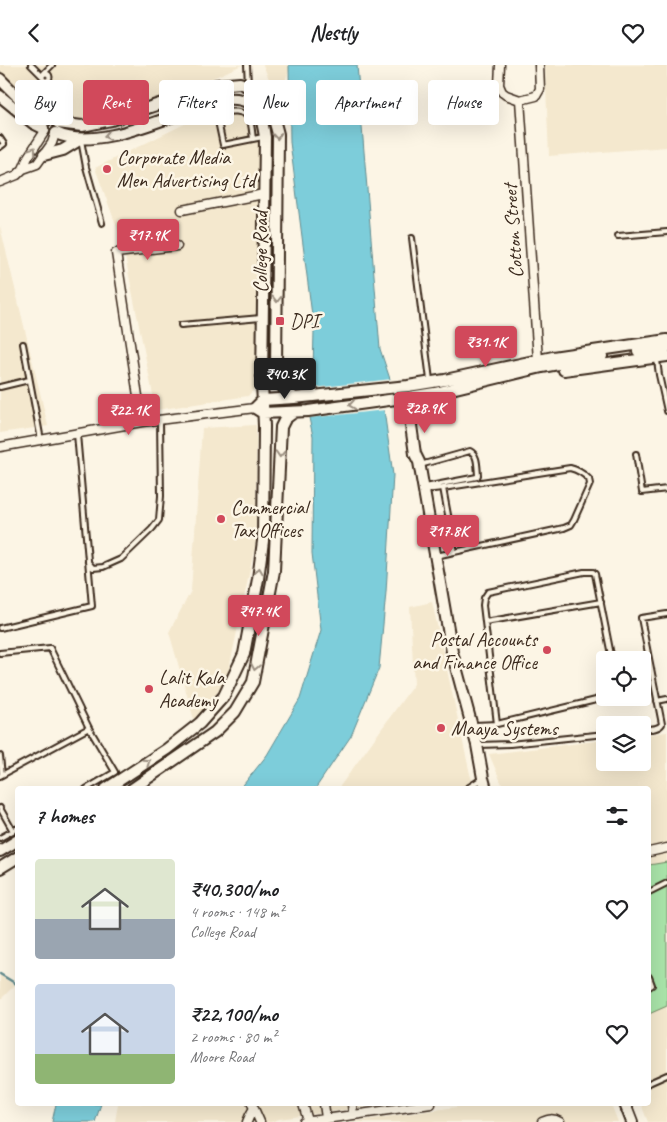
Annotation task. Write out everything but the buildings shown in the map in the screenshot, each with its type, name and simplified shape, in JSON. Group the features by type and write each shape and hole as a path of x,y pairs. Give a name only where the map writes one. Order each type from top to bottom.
{"main road":[{"name":"College Road","path":"0,79 50,127 64,137 81,139 118,134 159,120"},
{"name":"College Road","path":"0,96 33,123 50,127 82,126 112,120 217,85 240,83 244,84"},
{"name":"College Road","path":"111,786 167,749 200,723 224,697 244,654 258,579 264,541 259,411 263,400 262,318 265,137 261,115 250,104 234,99"},
{"name":"College Road","path":"276,125 278,134 276,371 281,385 294,398"},
{"path":"44,155 63,150 81,139"},
{"path":"259,411 308,411 435,393 540,362 548,352 667,334"},
{"path":"553,361 667,340"},
{"path":"410,396 430,383 540,362 667,347"},
{"path":"540,362 557,371 662,357"},
{"path":"263,400 395,388 410,396 415,410 422,454 419,464"},
{"path":"416,418 423,403 435,393"},
{"path":"410,396 409,411 415,454 424,489 452,652 485,786"},
{"path":"136,786 215,732 235,712 253,682 274,571 281,427 285,419 294,411"},
{"path":"0,851 15,834"},
{"path":"0,868 15,859"},
{"path":"626,1106 632,1122"}],"street":[{"path":"500,65 500,89 506,95 520,99 536,96 539,92 538,65"},
{"name":"Cotton Street","path":"520,99 540,362"},
{"path":"23,169 37,164 52,143 50,127"},
{"path":"0,182 17,175 23,169 28,157 50,127"},
{"path":"182,210 264,194"},
{"path":"142,422 116,253 177,246"},
{"path":"0,447 142,422 259,411"},
{"path":"651,851 667,848"},
{"path":"247,1122 253,1106"},
{"path":"253,1106 260,1122"},
{"path":"303,1106 306,1122 409,1106"},
{"path":"324,1106 326,1119"},
{"path":"352,1106 353,1115"},
{"path":"542,1122 551,1119 560,1122"}],"lane":[{"path":"31,65 43,75 43,80 45,81 50,127"},
{"path":"43,75 52,65"},
{"path":"247,65 248,80"},
{"path":"234,111 240,112 250,119 254,139"},
{"path":"219,125 223,145 265,137"},
{"path":"0,137 4,144 0,147"},
{"path":"81,139 86,167 102,223"},
{"path":"618,236 667,232"},
{"path":"412,238 430,383"},
{"path":"181,325 262,318"},
{"path":"23,344 41,441"},
{"path":"662,357 659,375 667,411"},
{"path":"0,387 30,380"},
{"path":"88,563 93,567 103,567 121,559 159,520 161,496 160,420"},
{"path":"0,628 92,605 78,434"},
{"path":"419,464 470,451 476,455 477,477 424,489"},
{"path":"636,454 642,492 667,489"},
{"path":"424,489 444,488 570,468 578,469 589,479 590,484 571,525 436,556"},
{"path":"444,488 454,547 450,552"},
{"path":"497,723 483,605 484,598 488,593 584,572 593,572 596,574 610,651"},
{"path":"485,622 601,602"},
{"path":"651,728 657,728 662,724 641,618 667,613"},
{"path":"0,653 50,648 89,728 115,772 91,786"},
{"path":"658,701 667,699"},
{"path":"471,725 497,723 596,700"},
{"path":"0,756 1,775 89,728"},
{"path":"476,745 510,744 596,734"},
{"path":"471,786 483,778"},
{"path":"0,808 15,831"},
{"path":"0,838 15,833"},
{"path":"651,891 667,883"},
{"path":"651,1082 667,1075"}],"shaded area":[{"path":"0,65 242,65 209,80 159,80 159,102 149,107 149,80 83,80 83,125 79,125 73,123 73,80 15,80 15,90 0,74"},
{"path":"263,65 289,65 290,68 286,80 269,80"},
{"path":"545,65 667,65 667,147 549,156"},
{"path":"234,109 244,111 244,125 258,125 260,130 255,388 248,396 156,410 122,241 95,168 183,125 234,125"},
{"path":"0,226 48,426 0,433"},
{"path":"256,425 256,541 227,679 195,723 169,632 191,591 202,428"},
{"path":"432,602 474,786 340,786 414,684 410,607"},
{"path":"667,732 667,862 651,865 651,786 503,786 489,754 596,741 596,771 651,771 651,734"},
{"path":"0,975 15,985 0,1000"},
{"path":"667,1006 667,1122 648,1122 642,1106 651,1106 651,1013"},
{"path":"118,1106 373,1106 279,1119 271,1122 115,1122"},
{"path":"463,1106 612,1106 618,1122 351,1122"}],"green space":[{"path":"667,862 667,1006 651,1013 651,865"}],"water":[{"path":"289,65 357,65 358,80 316,80 316,125 362,125 380,349 390,379 384,410 393,475 379,668 351,736 317,786 242,786 267,755 300,699 321,630 312,553 313,436 305,389 313,371 314,331 290,142 290,125 306,125 306,80 289,80"},
{"path":"56,1106 100,1106 95,1122 52,1122"}],"pier":[{"path":"392,379 386,410 309,418 305,389"}],"waterway":[{"path":"0,974 15,983"}],"place":[{"name":"Corporate Media Men Advertising Ltd","path":"107,169"},
{"name":"DPI","path":"280,321"},
{"name":"Commercial Tax Offices","path":"221,519"},
{"name":"Postal Accounts and Finance Office","path":"547,650"},
{"name":"Lalit Kala Academy","path":"149,689"},
{"name":"Maaya Systems","path":"441,728"}]}
